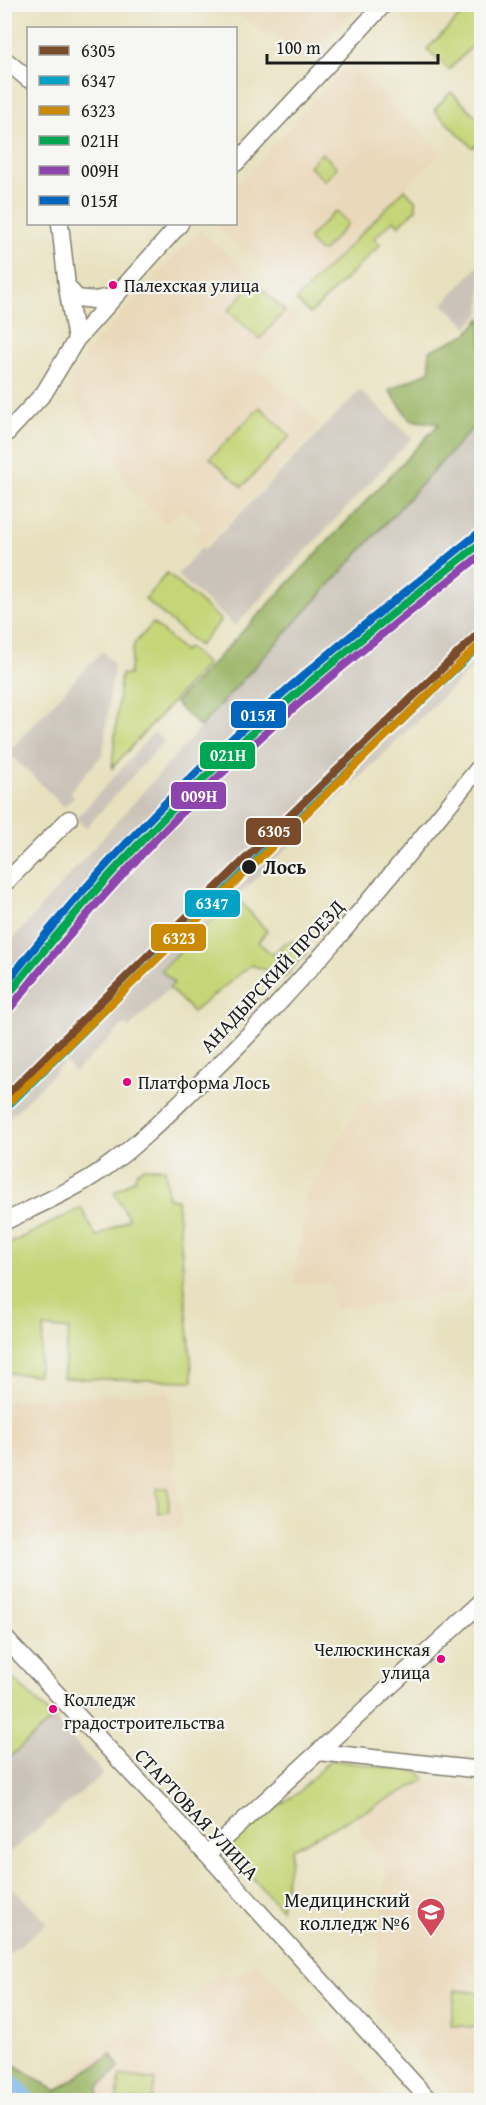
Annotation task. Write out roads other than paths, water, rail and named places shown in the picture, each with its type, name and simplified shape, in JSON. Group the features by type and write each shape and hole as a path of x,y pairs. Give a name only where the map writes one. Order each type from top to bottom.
{"street":[{"path":"237,162 384,4"},
{"path":"4,59 27,78"},
{"path":"60,225 76,340"},
{"path":"4,436 44,393 76,340 179,225"},
{"path":"67,286 77,298 94,300 115,296"},
{"name":"АНАДЫРСКИЙ ПРОЕЗД","path":"4,1221 91,1177 106,1167 219,1066 303,977 482,764"},
{"path":"4,884 69,819"},
{"path":"207,1854 482,1602"},
{"name":"СТАРТОВАЯ УЛИЦА","path":"4,1637 207,1854 429,2100"},
{"path":"318,1752 482,1770"}],"waterway":[{"path":"4,2078 25,2100"}],"place":[{"name":"Палехская улица","path":"113,285"},
{"name":"Лось","path":"249,867"},
{"name":"Платформа Лось","path":"127,1082"},
{"name":"Челюскинская улица","path":"441,1659"},
{"name":"Колледж градостроительства","path":"53,1709"},
{"name":"Медицинский колледж №6","path":"431,1938"}]}
